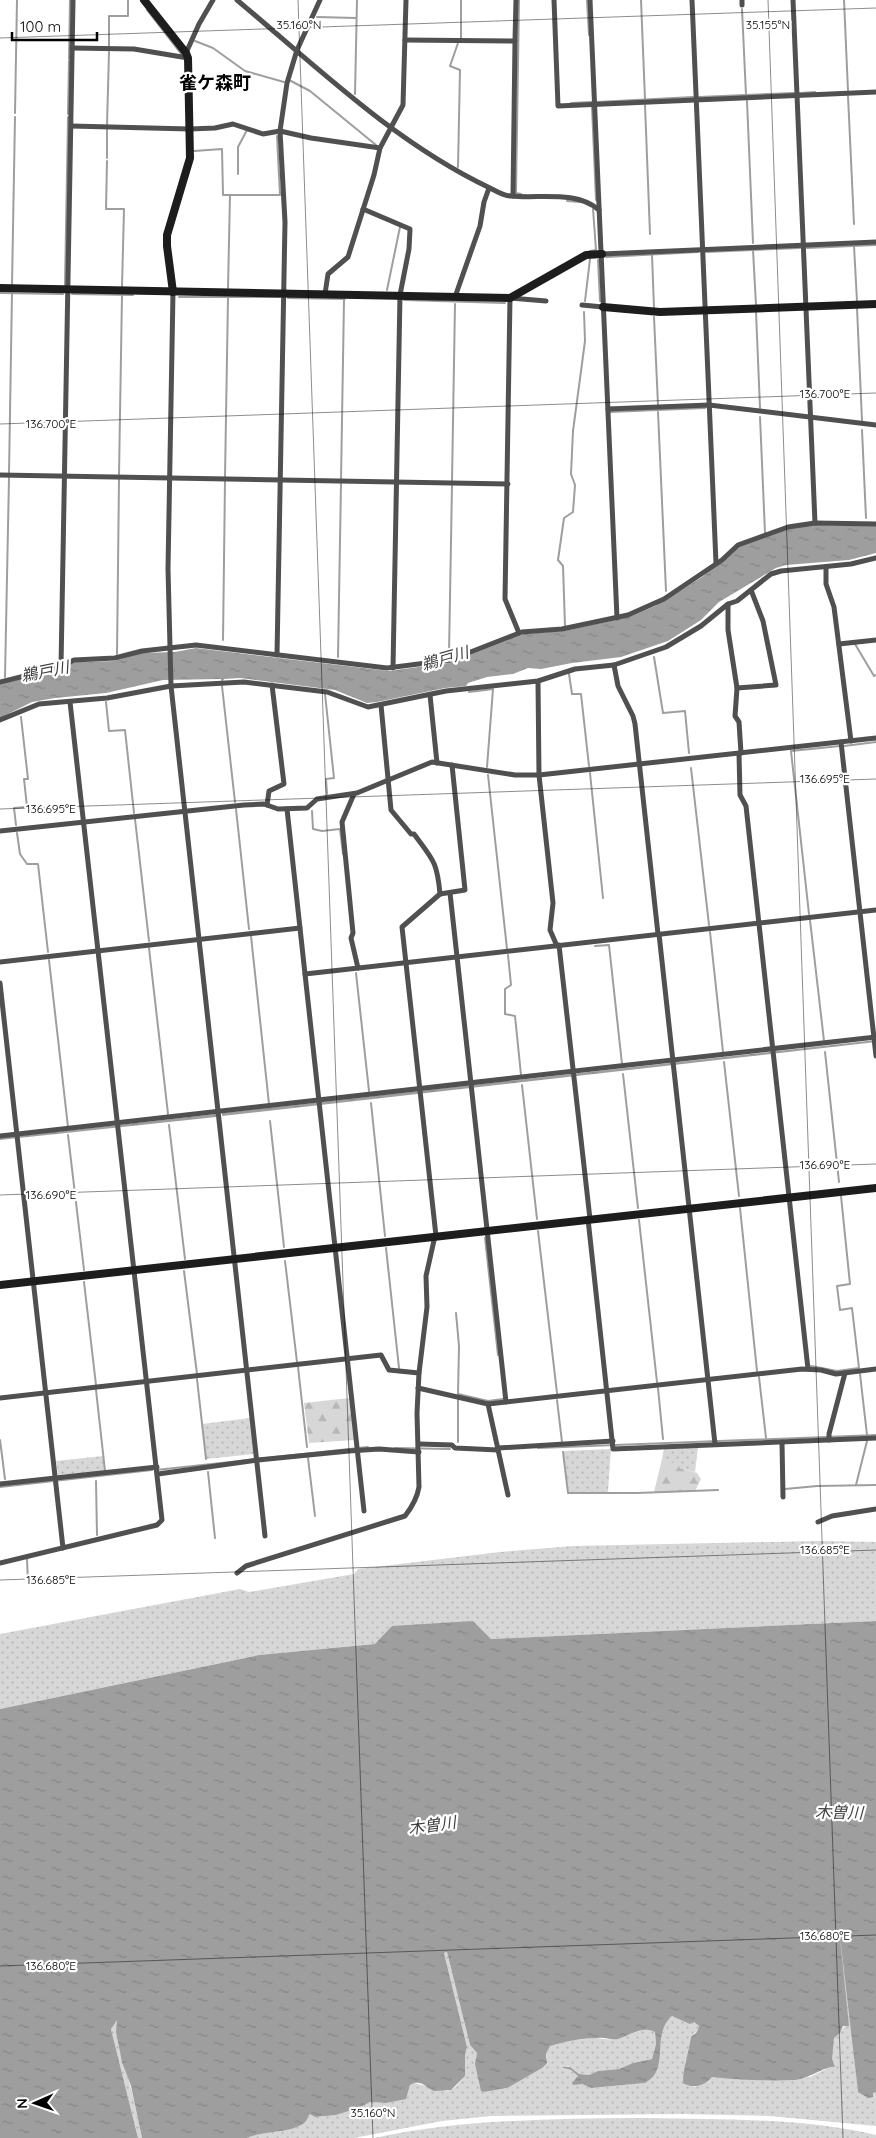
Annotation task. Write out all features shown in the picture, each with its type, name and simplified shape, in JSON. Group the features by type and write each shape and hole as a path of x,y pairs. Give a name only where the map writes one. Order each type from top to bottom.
{"street":[{"path":"61,666 72,0"},
{"path":"144,0 187,56"},
{"path":"213,0 199,24 187,56 190,161 167,235 173,292 169,478 169,649 184,811 266,1536"},
{"path":"237,0 391,128 489,188 513,196 575,199 593,204 599,210"},
{"path":"277,655 285,222 280,131 287,83 298,50 320,0"},
{"path":"325,294 326,278 348,257 374,174 380,148 403,105 406,0"},
{"path":"513,196 516,0"},
{"path":"554,0 558,106 876,92"},
{"path":"590,0 617,618"},
{"path":"692,0 716,563"},
{"path":"792,0 815,523"},
{"path":"405,40 516,41"},
{"path":"72,48 134,49 187,56"},
{"path":"71,126 190,129 215,128 233,124 263,134 280,131 311,138 380,148"},
{"path":"454,297 480,226 484,202 489,188"},
{"path":"363,209 410,229 409,249 400,296 393,668"},
{"path":"510,298 588,254 876,242"},
{"path":"0,288 510,298 546,302"},
{"path":"510,298 505,599 519,633"},
{"path":"582,305 660,312 876,304"},
{"path":"608,409 709,405 876,425"},
{"path":"0,475 508,484"},
{"path":"0,682 61,666 74,660 115,658 142,651 203,645 393,668 450,660 519,633 562,629 628,615 664,599 716,563 732,549 749,540 766,536 788,526 815,523 876,524"},
{"path":"0,720 39,704 107,698 171,684 244,682 272,685 327,692 368,707 446,691 538,681 575,669 614,665 649,654 681,639 701,626 728,604 737,601 771,574 876,558"},
{"path":"826,567 826,584 834,607 851,741"},
{"path":"737,688 776,685 763,621 751,590"},
{"path":"728,604 728,630 737,688 735,716 739,722 740,795 746,806 808,1369"},
{"path":"839,644 876,640"},
{"path":"614,665 618,686 633,716 715,1442"},
{"path":"538,681 539,776 553,903 550,930 558,945 613,1449 715,1442 782,1442 829,1437 876,1438"},
{"path":"267,805 269,791 284,784 272,685"},
{"path":"430,695 437,763"},
{"path":"0,1563 161,1523 162,1520 70,702"},
{"path":"381,705 391,810 411,834 414,834 434,860 438,870 440,894"},
{"path":"0,831 244,804 267,805 278,809 308,808 317,799 354,794 388,782 428,763 515,775 539,776 876,738"},
{"path":"841,742 876,1056"},
{"path":"237,1573 246,1566 405,1516 417,1498 419,1487 418,1373 427,1307 426,1276 436,1236 402,927 440,894 465,890 452,765"},
{"path":"354,794 342,822 353,933 351,938 358,968"},
{"path":"287,809 337,1248 364,1511"},
{"path":"450,893 506,1402"},
{"path":"306,974 876,910"},
{"path":"0,962 300,928"},
{"path":"0,983 63,1548"},
{"path":"0,1136 17,1136 218,1112 320,1103 875,1040"},
{"path":"0,1285 134,1272 436,1236 876,1188"},
{"path":"0,1398 382,1355 389,1370 418,1373"},
{"path":"418,1388 488,1404 808,1369 836,1374 876,1369"},
{"path":"829,1437 845,1373"},
{"path":"488,1404 508,1495"},
{"path":"782,1442 783,1497"},
{"path":"0,1484 157,1470 357,1448 413,1450 419,1448 498,1449 613,1444"},
{"path":"818,1522 832,1516 876,1509"}],"green space":[{"path":"349,1398 354,1440 309,1443 304,1403"},
{"path":"250,1418 254,1454 206,1459 202,1424"},
{"path":"698,1447 695,1472 680,1468 662,1459 664,1449"},
{"path":"611,1449 608,1492 568,1493 563,1451"},
{"path":"103,1456 105,1471 58,1475 56,1461"},
{"path":"662,1459 677,1464 680,1468 697,1473 701,1479 695,1491 654,1492"},
{"path":"819,1541 876,1542 876,1621 491,1639 472,1621 375,1644 259,1655 0,1709 0,1634 240,1589 249,1592 354,1574 358,1569 500,1552 573,1546"},
{"path":"837,1919 839,1919 858,2092 876,2092 876,2126 770,2116 680,2114 491,2116 442,2121 354,2138 247,2138 256,2133 282,2131 310,2114 315,2117 336,2115 370,2102 386,2103 406,2098 410,2085 414,2083 447,2091 457,2085 465,2076 467,2047 444,1953 447,1952 470,2045 477,2053 476,2061 484,2092 507,2088 548,2058 546,2054 549,2046 564,2041 594,2038 615,2040 642,2030 652,2030 655,2032 656,2044 652,2059 633,2063 619,2069 598,2071 589,2075 579,2074 568,2066 564,2069 571,2070 578,2076 575,2081 591,2088 645,2083 657,2067 662,2033 672,2016 694,2022 699,2026 697,2032 694,2033 689,2055 685,2062 694,2087 708,2082 712,2077 796,2080 810,2077 832,2066 834,2038 845,2026"},
{"path":"115,2020 118,2021 119,2045 142,2138 138,2138 111,2029"},
{"path":"642,2118 789,2122 847,2129 876,2135 876,2138 374,2138 440,2127 507,2121"}],"water":[{"path":"799,525 876,526 876,553 849,560 786,565 776,568 719,602 701,620 668,641 621,657 541,669 528,668 513,674 487,677 468,683 466,686 445,688 367,703 335,690 240,678 224,679 222,682 221,679 163,680 106,693 32,702 0,718 0,684 63,669 75,662 115,661 142,653 175,652 196,648 389,671 448,663 524,634 564,631 629,617 655,606 702,577 738,547"},
{"path":"876,1040 876,1042 222,1116 222,1113"},
{"path":"216,1114 216,1117 0,1140 0,1138"},
{"name":"木曽川","path":"473,1621 491,1639 876,1621 876,2092 873,2093 873,2097 868,2098 858,2092 838,1919 849,2026 843,2026 840,2033 834,2038 832,2059 835,2067 827,2068 800,2079 764,2080 712,2077 706,2083 699,2086 687,2085 683,2083 684,2071 691,2037 697,2032 699,2026 694,2022 690,2024 672,2016 662,2033 657,2069 653,2077 645,2083 591,2088 582,2084 573,2085 572,2083 578,2076 571,2070 563,2067 570,2067 579,2074 589,2075 598,2071 619,2069 633,2063 652,2059 656,2044 655,2032 650,2030 641,2030 616,2039 586,2039 550,2046 546,2054 547,2063 542,2068 507,2088 481,2091 475,2064 477,2053 470,2045 447,1952 444,1953 467,2047 465,2076 451,2090 434,2091 423,2084 414,2083 410,2085 406,2099 386,2103 370,2102 336,2115 315,2117 310,2114 306,2121 294,2128 247,2138 142,2138 131,2086 122,2062 116,2032 117,2020 111,2029 138,2138 0,2138 0,1709 259,1655 375,1644 392,1626"}],"waterway":[{"path":"15,113 17,0"},
{"path":"69,59 70,0"},
{"path":"109,46 109,16 128,16 128,0"},
{"path":"355,94 357,0"},
{"path":"461,0 461,38"},
{"path":"519,0 516,193 521,194"},
{"path":"587,0 589,35"},
{"path":"641,0 645,99"},
{"path":"844,0 848,91"},
{"path":"742,9 746,95"},
{"path":"147,10 182,55"},
{"path":"317,17 356,18"},
{"path":"195,41 213,48 245,71 284,82"},
{"path":"458,43 450,66 460,70 458,167"},
{"path":"107,125 109,52"},
{"path":"68,114 69,61"},
{"path":"291,81 310,91 376,145"},
{"path":"800,93 815,92"},
{"path":"699,97 794,93"},
{"path":"848,96 854,224"},
{"path":"597,102 693,97"},
{"path":"747,101 753,243"},
{"path":"571,103 592,102"},
{"path":"645,105 650,234"},
{"path":"592,107 596,200"},
{"path":"12,285 15,117"},
{"path":"65,285 68,117"},
{"path":"107,129 107,158"},
{"path":"238,174 238,147 247,130"},
{"path":"194,151 222,149 223,195 280,195 277,136"},
{"path":"107,161 106,209 124,209 122,287"},
{"path":"228,288 230,195"},
{"path":"567,201 580,202"},
{"path":"590,251 596,250 593,209"},
{"path":"387,290 400,227"},
{"path":"807,248 876,245"},
{"path":"854,246 857,301"},
{"path":"706,252 800,248"},
{"path":"753,250 756,305"},
{"path":"606,257 698,252"},
{"path":"652,255 654,308"},
{"path":"585,301 590,259"},
{"path":"598,260 600,301"},
{"path":"0,293 63,294"},
{"path":"9,473 12,293"},
{"path":"72,294 133,295"},
{"path":"119,475 122,295"},
{"path":"179,297 280,297"},
{"path":"225,477 228,297"},
{"path":"288,298 345,299"},
{"path":"341,480 344,300"},
{"path":"404,300 505,303"},
{"path":"452,481 455,304"},
{"path":"857,308 862,421"},
{"path":"565,626 563,566 558,560 564,518 573,512 575,485 571,474 573,431 585,341 584,312"},
{"path":"756,312 760,408"},
{"path":"654,317 658,405"},
{"path":"610,412 705,408"},
{"path":"658,412 666,591"},
{"path":"760,417 765,533"},
{"path":"862,430 866,518"},
{"path":"5,677 9,478"},
{"path":"117,654 119,479"},
{"path":"223,640 225,481"},
{"path":"338,657 341,483"},
{"name":"鵜戸川","path":"449,654 452,485"},
{"path":"855,644 874,676 876,675"},
{"path":"654,657 663,713 685,711 689,753"},
{"path":"569,674 572,694 581,694 589,766"},
{"path":"222,686 235,802"},
{"path":"469,692 493,689 487,767"},
{"path":"325,694 334,778 326,779 327,794"},
{"path":"106,702 109,731 125,730 134,813"},
{"path":"16,825 14,808 27,807 24,779 28,779 21,717"},
{"path":"844,746 876,742"},
{"path":"809,914 791,751 840,746"},
{"path":"691,768 709,925"},
{"path":"590,773 603,898"},
{"path":"488,775 507,949"},
{"path":"236,809 249,929"},
{"path":"312,811 313,829 322,831 340,829 343,854"},
{"path":"135,819 149,941"},
{"path":"17,833 20,854 27,864 38,864 48,952"},
{"path":"810,920 824,1041"},
{"path":"710,932 723,1052"},
{"path":"251,936 269,1104"},
{"path":"595,946 609,945 622,1064"},
{"path":"149,948 168,1114"},
{"path":"508,955 511,985 505,989 505,1014 515,1016 521,1075"},
{"path":"49,960 68,1127"},
{"path":"356,973 369,1091"},
{"path":"825,1052 839,1182"},
{"path":"724,1062 739,1196"},
{"path":"623,1074 638,1208"},
{"path":"522,1085 537,1219"},
{"path":"371,1103 385,1236"},
{"path":"270,1121 284,1247"},
{"path":"169,1125 185,1259"},
{"path":"68,1135 84,1270"},
{"path":"811,1366 837,1371 859,1368 852,1308 840,1310 837,1286 850,1284 841,1196"},
{"path":"740,1208 757,1371"},
{"path":"639,1220 657,1382"},
{"path":"538,1231 557,1393"},
{"path":"485,1238 498,1355"},
{"path":"386,1248 399,1368"},
{"path":"285,1261 297,1362"},
{"path":"184,1271 197,1374"},
{"path":"84,1282 96,1385"},
{"path":"456,1313 459,1346 458,1394 488,1401 503,1399"},
{"path":"298,1367 307,1447"},
{"path":"860,1374 867,1435"},
{"path":"759,1377 766,1438"},
{"path":"197,1379 206,1459"},
{"path":"658,1388 663,1439"},
{"path":"96,1390 105,1471"},
{"path":"458,1399 458,1442"},
{"path":"557,1400 562,1442"},
{"path":"538,1448 876,1435"},
{"path":"0,1440 5,1479"},
{"path":"856,1485 867,1441"},
{"path":"156,1470 368,1447"},
{"path":"395,1448 450,1449"},
{"path":"563,1452 568,1493 718,1490"},
{"path":"308,1458 315,1516"},
{"path":"0,1487 152,1470"},
{"path":"208,1472 215,1538"},
{"path":"96,1481 97,1535"},
{"path":"785,1489 817,1486 876,1485"},
{"path":"27,1559 28,1583"}],"district":[{"name":"雀ケ森町","path":"215,82"}]}
